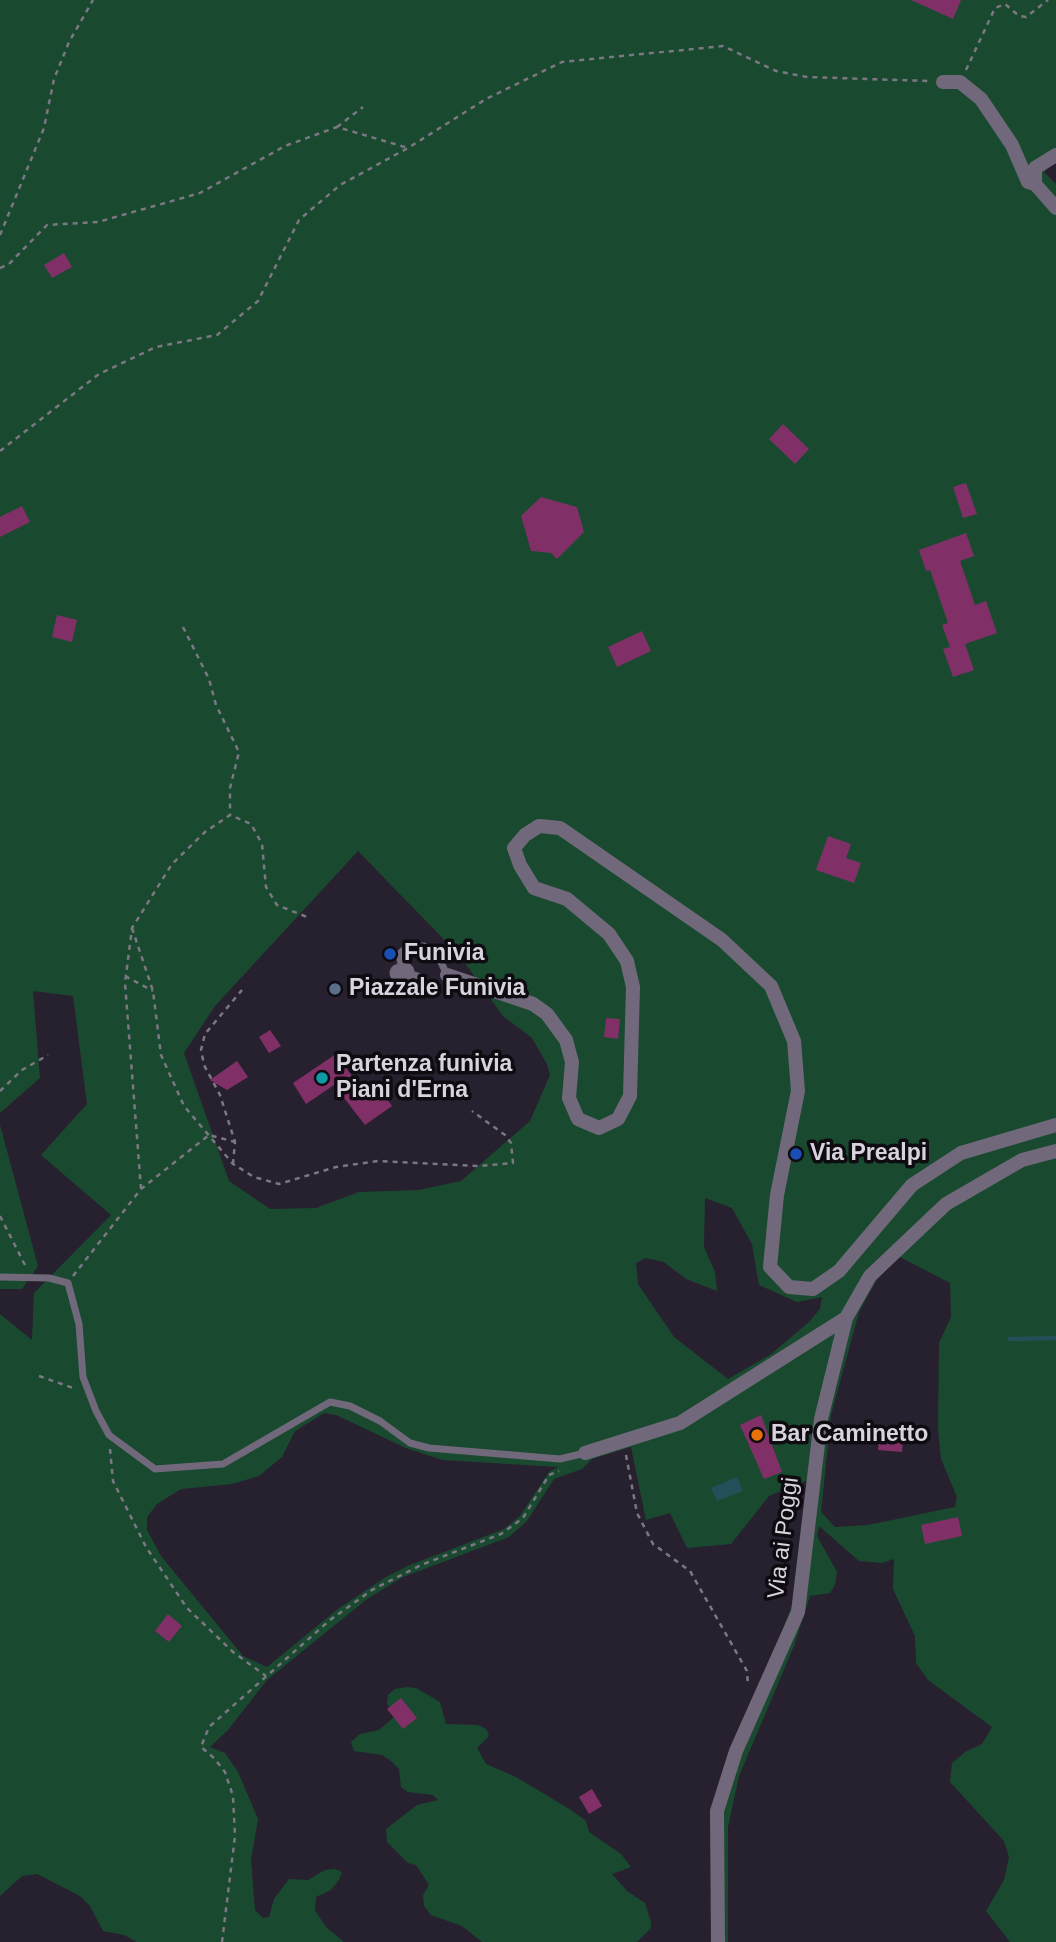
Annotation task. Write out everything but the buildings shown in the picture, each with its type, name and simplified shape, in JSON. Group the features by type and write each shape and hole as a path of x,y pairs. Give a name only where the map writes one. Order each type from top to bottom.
{"street":[{"path":"943,82 960,82 981,99 998,121 1028,182 1035,184 1056,208"},
{"path":"1035,184 1035,168 1053,154 1056,155"},
{"path":"447,975 533,1004 547,1014 566,1040 572,1062 569,1098 578,1119 599,1128 618,1119 630,1096 633,987 627,961 609,934 567,898 534,888 520,865 514,848 525,835 539,826 560,828 722,940 771,986 794,1041 798,1091 777,1195 770,1267 789,1287 813,1289 839,1271 912,1185 961,1153 1056,1125"},
{"name":"Via ai Poggi","path":"718,1942 717,1811 750,1720 798,1612 821,1419 846,1318 870,1276 946,1204 1022,1160 1056,1151"},
{"path":"585,1453 680,1423 846,1318"}],"lane":[{"path":"424,978 402,972 399,954 408,946 424,947 440,960 447,975"},
{"path":"0,1277 31,1276 68,1283 79,1324 83,1377 89,1393 109,1435 155,1469 223,1464 330,1402 350,1406 380,1421 410,1443 429,1448 560,1459 585,1453"}],"path":[{"path":"0,235 44,128 54,79 69,42 93,0"},
{"path":"960,82 995,8 1005,4 1019,16 1026,17 1048,0"},
{"path":"0,451 99,374 156,347 217,335 258,302 299,220 340,185 408,148 486,99 562,62 723,46 776,71 807,77 943,82"},
{"path":"0,268 9,264 47,225 98,222 200,193 285,146 337,127 363,107"},
{"path":"337,127 408,148"},
{"path":"183,627 209,678 216,705 239,752 230,788 230,815"},
{"path":"230,815 251,824 262,844 266,887 276,905 307,916"},
{"path":"141,1189 125,976 132,928 172,864 205,832 230,815"},
{"path":"132,928 153,991 161,1055 184,1107 233,1164 254,1177 279,1184 336,1167 378,1161 480,1166 513,1163 511,1143 505,1135 472,1111"},
{"path":"125,976 153,991"},
{"path":"233,1164 235,1142 220,1095 204,1065 201,1050 205,1034 242,990"},
{"path":"0,1091 22,1070 48,1055"},
{"path":"68,1283 141,1189 209,1135"},
{"path":"209,1135 235,1142"},
{"path":"0,1216 31,1276"},
{"path":"39,1376 89,1393"},
{"path":"109,1435 113,1481 146,1547 187,1608 233,1652 266,1675"},
{"path":"623,1441 638,1513 653,1544 690,1571 747,1671 750,1720"},
{"path":"223,1942 235,1836 233,1796 225,1772 215,1758 201,1747 209,1727 330,1620 372,1590 421,1564 501,1534 523,1518 548,1475 560,1470"}],"green space":[{"path":"0,0 1056,0 1056,155 1044,172 1056,184 1056,1942 1010,1942 986,1911 1004,1880 1009,1857 1004,1841 950,1782 952,1763 965,1752 982,1744 992,1727 928,1680 916,1663 915,1636 893,1589 894,1559 882,1563 859,1561 819,1526 817,1536 837,1572 835,1585 830,1593 810,1596 794,1646 739,1776 728,1827 728,1942 713,1942 712,1824 792,1605 809,1484 806,1481 769,1496 731,1544 687,1548 670,1513 646,1520 631,1447 592,1459 582,1469 554,1479 527,1521 509,1537 403,1577 367,1599 267,1680 228,1730 210,1747 225,1753 238,1772 258,1819 251,1860 255,1910 263,1918 269,1917 274,1899 289,1879 308,1880 325,1870 335,1869 342,1872 339,1880 331,1890 316,1897 315,1910 326,1927 344,1942 137,1942 124,1935 103,1931 90,1906 80,1896 37,1874 22,1876 0,1896 0,1314 32,1340 34,1293 111,1215 41,1155 87,1104 73,996 33,991 40,1078 0,1113","holes":["358,851 460,956 503,1016 532,1038 547,1064 550,1075 530,1121 461,1181 419,1190 359,1192 316,1208 270,1209 229,1181 184,1053 215,1006","705,1198 732,1208 752,1244 759,1285 797,1302 822,1297 820,1309 809,1322 770,1355 728,1379 674,1337 638,1284 636,1263 645,1258 664,1262 686,1279 717,1291 715,1272 704,1247","898,1256 950,1283 951,1317 939,1343 938,1428 941,1459 957,1497 955,1507 868,1525 835,1527 821,1512 831,1415 859,1312 876,1281","324,1413 336,1415 406,1448 443,1460 558,1467 549,1472 520,1516 504,1529 386,1577 338,1609 267,1667 243,1656 161,1556 147,1530 147,1517 157,1504 181,1489 232,1484 259,1476 282,1457 295,1431"]},
{"path":"0,1125 38,1266 22,1289 0,1289"},
{"path":"416,1688 440,1702 446,1724 478,1725 486,1729 489,1736 477,1748 486,1764 516,1777 571,1810 586,1821 589,1832 621,1854 631,1867 612,1874 627,1891 645,1903 651,1922 651,1928 637,1942 482,1942 462,1926 431,1915 424,1906 423,1895 429,1885 416,1865 408,1863 387,1842 386,1829 417,1805 438,1800 433,1795 408,1792 401,1787 399,1769 391,1761 382,1755 354,1751 351,1742 360,1734 379,1730 394,1717 387,1703 388,1695 395,1689"}],"water":[{"path":"737,1477 743,1491 717,1501 711,1488"}],"waterway":[{"path":"1010,1339 1056,1338"}],"place":[{"name":"Funivia","path":"390,954"},
{"name":"Piazzale Funivia","path":"335,989"},
{"name":"Partenza funivia Piani d'Erna","path":"322,1078"},
{"name":"Via Prealpi","path":"796,1154"},
{"name":"Bar Caminetto","path":"757,1435"}]}
